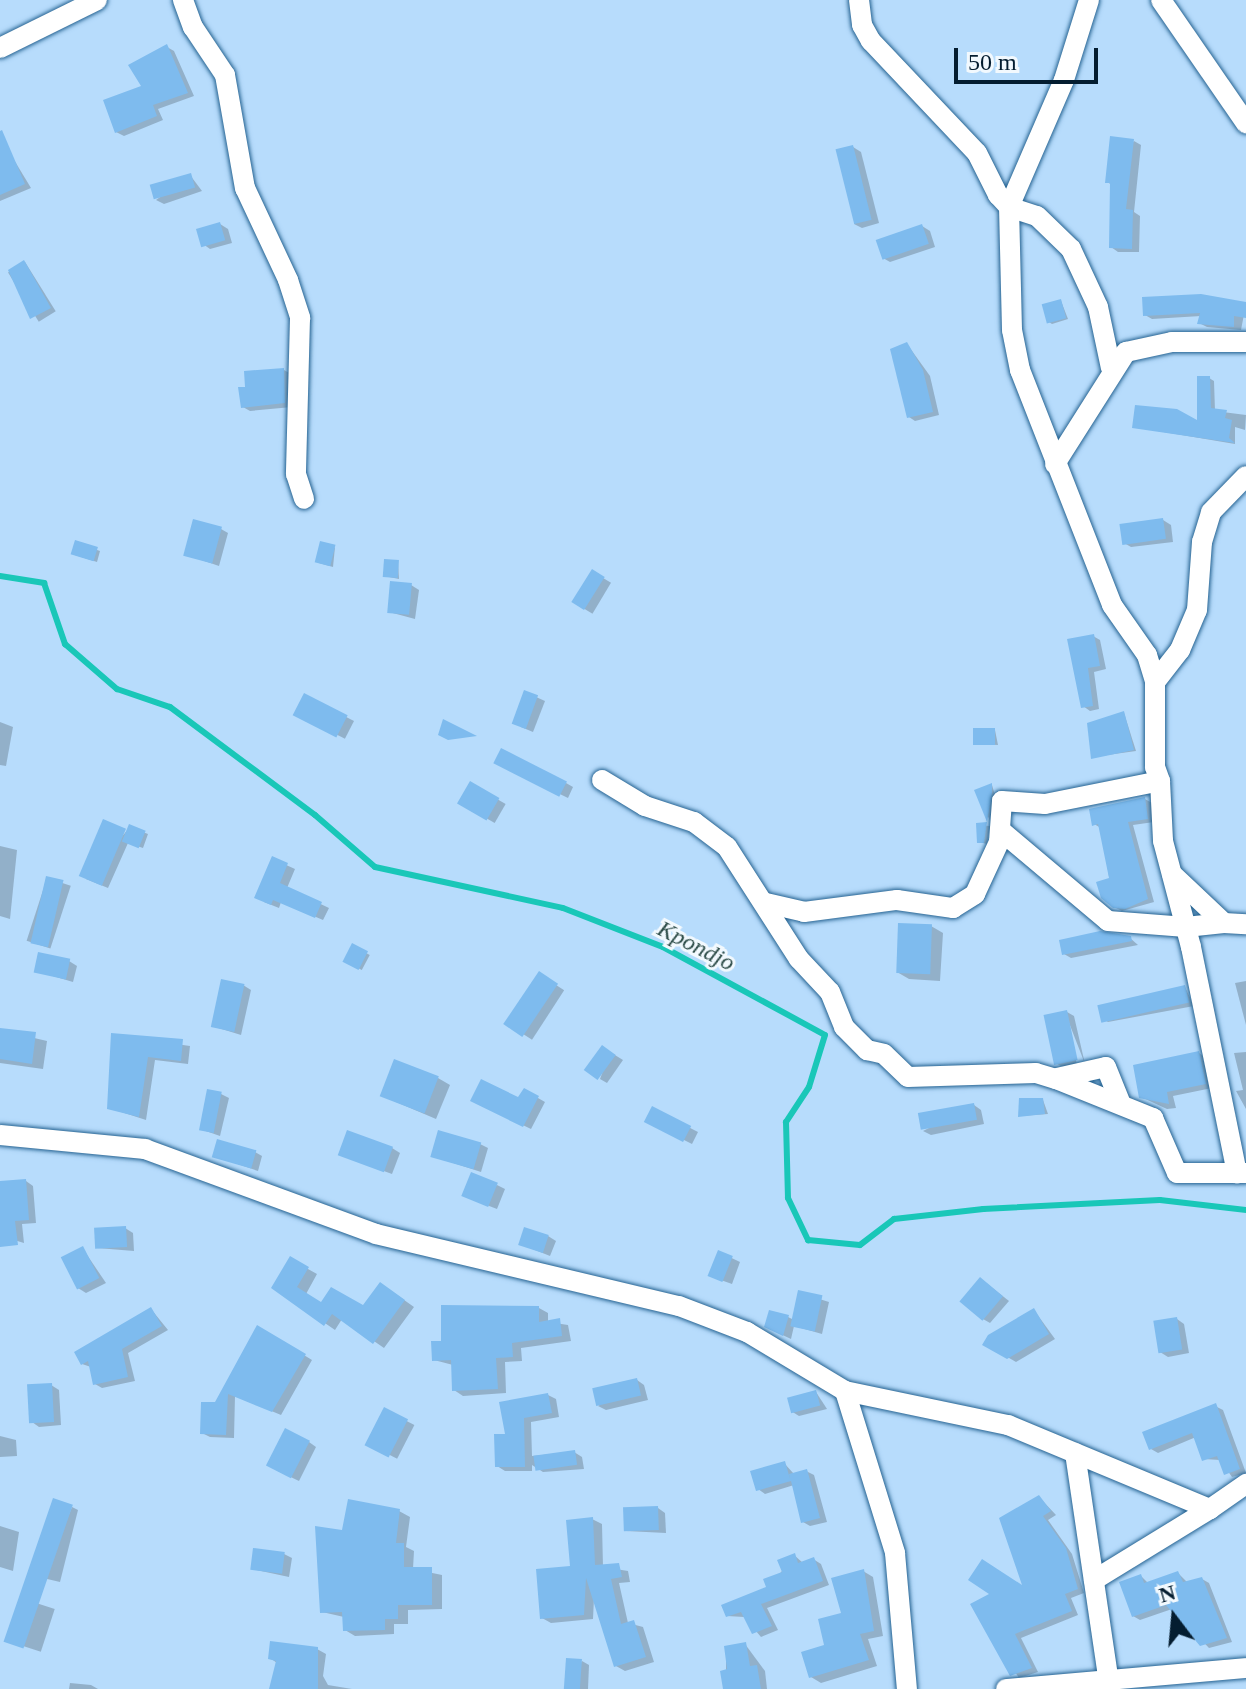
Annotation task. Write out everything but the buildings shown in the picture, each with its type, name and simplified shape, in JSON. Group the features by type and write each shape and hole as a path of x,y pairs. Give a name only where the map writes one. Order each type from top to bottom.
{"street":[{"path":"0,48 97,0"},
{"path":"183,0 193,27 225,75 245,188 288,280 300,318 303,372 296,474 304,499"},
{"path":"859,0 862,25 871,41 977,153 1009,207 1037,216 1071,249 1098,307 1111,368"},
{"path":"602,780 645,806 694,822 727,847 766,903 799,959 830,992 844,1027 908,1077 1036,1073 1120,1102 1153,1118 1177,1173 1242,1173 1186,927 1163,841 1160,781 1155,767 1155,682 1147,655 1112,605 1055,464 1012,330 1009,207 1064,80 1089,0"},
{"path":"1161,0 1246,123"},
{"path":"1055,464 1111,368 1126,352 1144,345 1246,342"},
{"path":"1155,682 1180,650 1197,610 1202,542 1211,512 1246,476"},
{"path":"766,903 804,912 897,900 953,908 975,894 1000,830 1002,801 1045,804 1160,781"},
{"path":"1000,830 1108,921 1186,927 1246,924"},
{"path":"1172,874 1224,923"},
{"path":"1056,1079 1106,1067 1120,1102"},
{"path":"0,1135 145,1149 376,1234 679,1306 747,1332 845,1391 1008,1425 1210,1509"},
{"path":"845,1391 895,1553 907,1689"},
{"path":"1075,1453 1110,1685"},
{"path":"1094,1580 1246,1484"},
{"path":"1006,1689 1110,1685 1246,1668"}],"waterway":[{"name":"Kpondjo","path":"0,576 44,583 65,644 117,689 170,707 315,815 375,867 563,908 663,947 825,1035 809,1087 786,1122 788,1198 808,1240 860,1245 894,1219 983,1209 1160,1200 1246,1210"}]}
